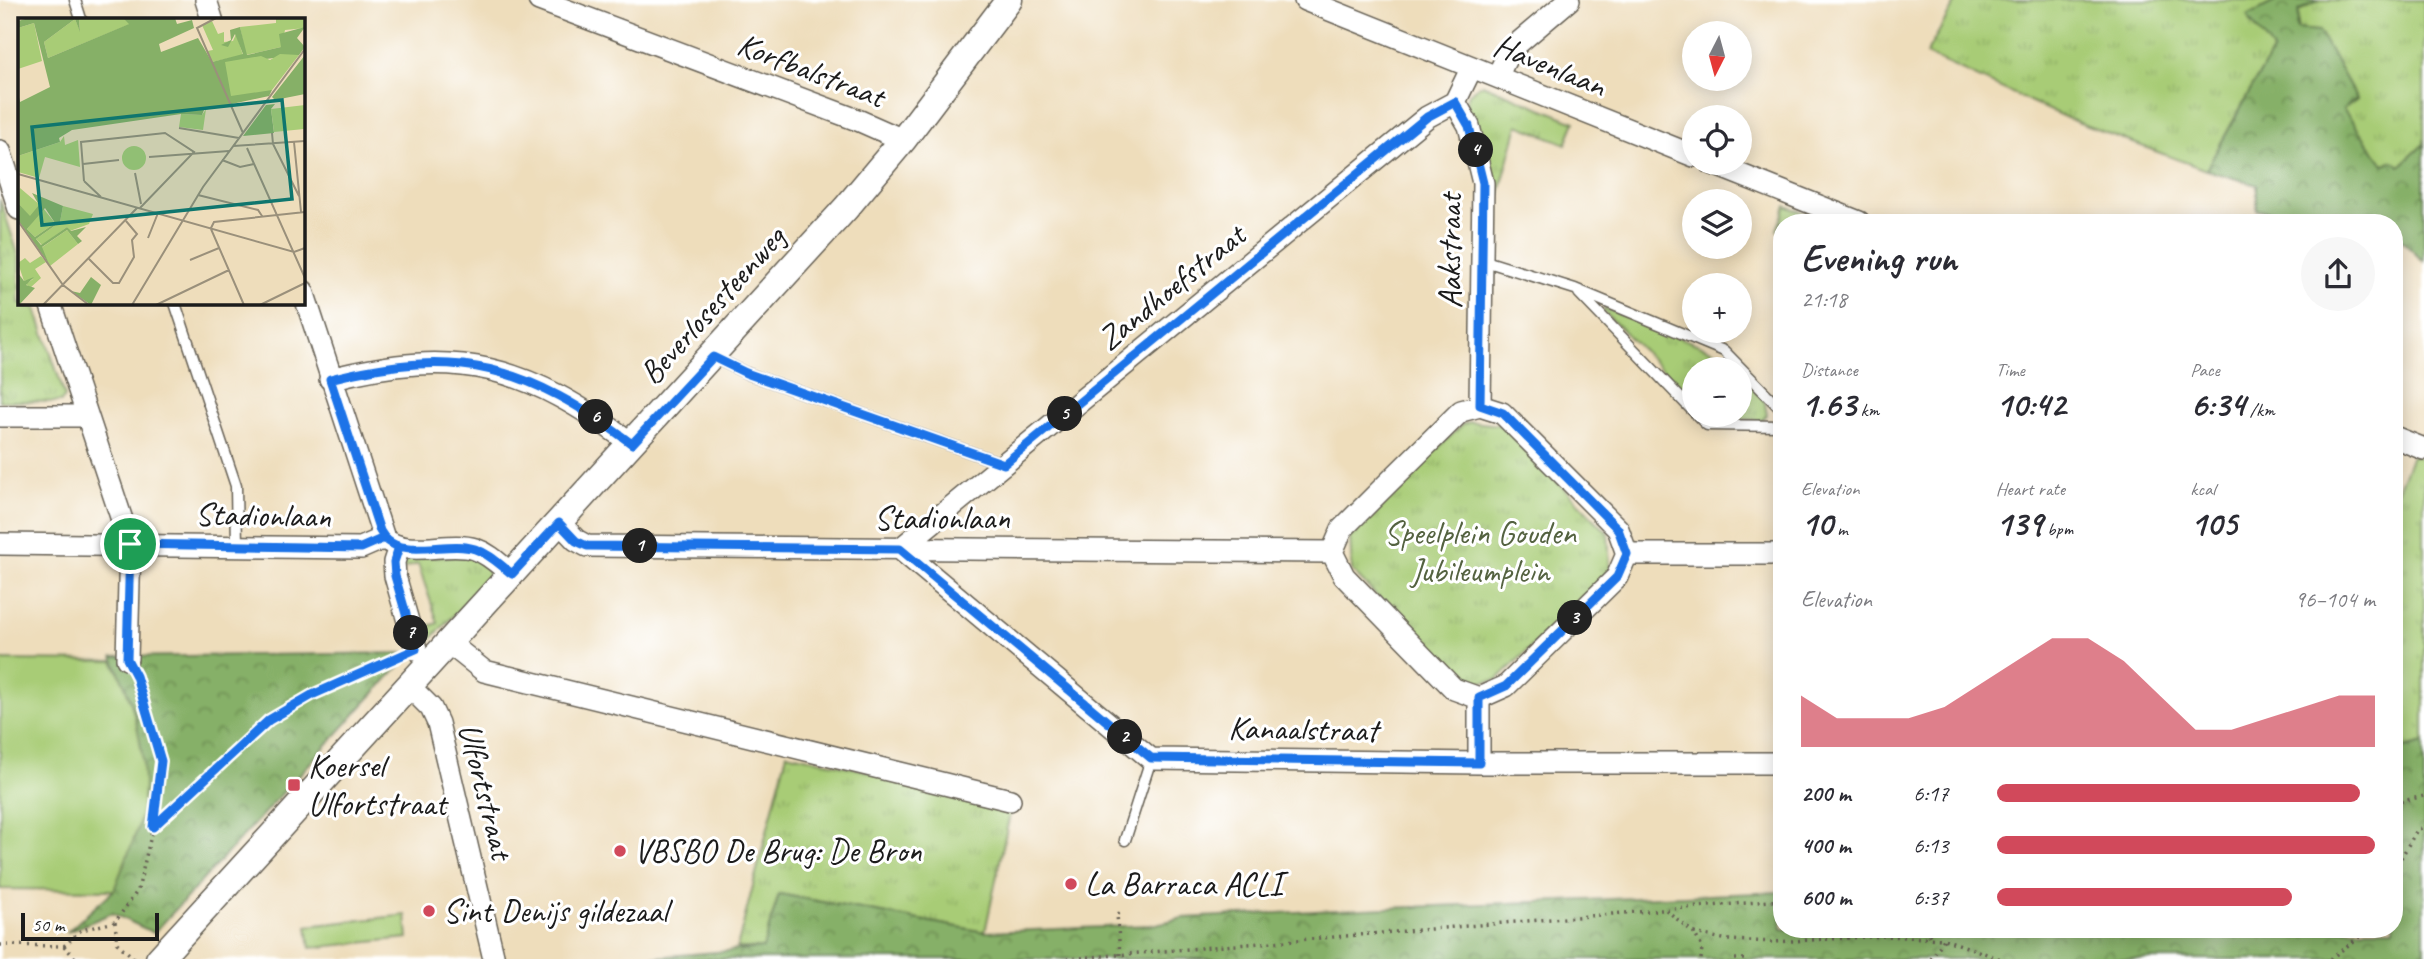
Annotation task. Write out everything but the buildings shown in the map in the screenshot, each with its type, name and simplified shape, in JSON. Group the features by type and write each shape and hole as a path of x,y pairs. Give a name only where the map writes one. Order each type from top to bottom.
{"street":[{"path":"206,0 212,18"},
{"name":"Korfbalstraat","path":"539,0 904,140"},
{"name":"Beverlosesteenweg","path":"159,959 713,357 904,140 1009,0"},
{"name":"Havenlaan","path":"1305,0 1682,151"},
{"path":"1497,77 1510,50 1569,0"},
{"path":"1455,102 1472,67"},
{"name":"Aakstraat","path":"1455,102 1469,126 1483,183 1480,405"},
{"name":"Zandhoefstraat","path":"900,549 1427,117 1455,102"},
{"path":"0,151 18,206"},
{"path":"1739,175 1828,214"},
{"path":"304,294 330,379 391,542 395,576 416,649"},
{"path":"50,304 130,544 127,659"},
{"path":"330,379 384,365 431,361 472,365 547,389 584,408 632,444"},
{"path":"1480,405 1503,413 1618,529 1627,554 1617,577 1506,686 1479,698 1454,688 1344,576 1332,552 1342,529 1387,484 1461,411 1480,405"},
{"path":"0,416 88,416"},
{"path":"2403,441 2424,449"},
{"name":"Stadionlaan","path":"559,523 576,541 587,546 1332,552"},
{"name":"Stadionlaan","path":"0,544 361,548 391,542 473,548 488,554 512,574"},
{"path":"900,549 1151,758"},
{"path":"1627,554 1773,554"},
{"path":"449,643 484,671 1010,800"},
{"name":"Ulfortstraat","path":"410,687 431,708 438,723 494,959"},
{"path":"1479,698 1479,763"},
{"name":"Kanaalstraat","path":"1151,758 1479,763 1773,763"}],"lane":[{"path":"75,0 81,18"},
{"path":"1482,260 1575,289 1724,351 1773,401"},
{"path":"1575,289 1682,400"},
{"path":"175,304 236,486 237,546"},
{"path":"713,357 746,373 1004,464"},
{"path":"1752,426 1773,426"},
{"path":"1125,840 1151,758"}],"path":[{"path":"153,827 269,720 312,695 416,649"},
{"path":"0,945 64,946 82,930 115,922 138,890 153,827 161,761 136,676 127,659"},
{"path":"2403,801 2424,796"},
{"path":"2403,854 2417,830 2424,827"},
{"path":"1066,959 1773,901"},
{"path":"1665,909 1694,933 1702,947 1701,959"},
{"path":"1120,955 1117,914 1121,913"},
{"path":"115,922 117,943 135,959"},
{"path":"1694,933 1728,940 1774,942 1849,938"},
{"path":"1932,938 1944,939 2001,959"},
{"path":"2330,959 2358,938"},
{"path":"1931,959 1944,939"},
{"path":"64,946 76,959"},
{"path":"1735,959 1747,959"}],"green space":[{"path":"1957,0 2278,0 2248,16 2273,50 2206,170 2069,119 1926,54"},
{"path":"2278,0 2320,0 2299,11 2297,29 2319,31 2357,99 2343,109 2384,164 2393,161 2400,166 2424,144 2424,262 2403,242 2403,214 2298,214 2257,210 2257,185 2206,170 2273,50 2247,16"},
{"path":"2320,0 2424,0 2424,144 2400,166 2384,165 2343,109 2357,99 2297,29 2299,11"},
{"path":"1482,84 1575,122 1566,144 1518,125 1499,195 1490,249 1489,162 1466,103 1469,94"},
{"path":"0,199 18,254 18,304 34,304 65,396 61,402 0,401"},
{"path":"1786,206 1807,214 1783,214"},
{"path":"1604,308 1682,338 1682,343 1694,343 1717,352 1722,357 1682,357 1682,389 1603,311"},
{"path":"1752,386 1764,398 1767,415 1762,420 1752,419"},
{"name":"Speelplein Gouden Jubileumplein","path":"1470,422 1502,425 1608,533 1610,571 1497,680 1463,684 1352,571 1350,537 1352,531 1463,424"},
{"path":"2412,455 2424,459 2424,743 2403,749 2403,477"},
{"path":"470,556 486,566 490,578 425,645 420,629 438,623 418,564 401,569 404,557"},
{"path":"411,653 154,933 112,913 67,932 114,890 142,780 136,716 113,657"},
{"path":"0,660 113,661 122,678 140,740 144,784 139,824 114,890 0,889"},
{"path":"2424,743 2424,959 632,959 763,948 779,894 985,932 1151,925 1183,918 1315,911 1773,892 1773,938 2403,938 2403,749"},
{"path":"787,753 1012,804 985,932 779,894 763,948 737,948"},
{"path":"406,915 408,938 310,948 307,926"}],"place":[{"name":"Koersel Ulfortstraat","path":"294,785"},
{"name":"VBSBO De Brug: De Bron","path":"620,851"},
{"name":"La Barraca ACLI","path":"1071,884"},
{"name":"Sint Denijs gildezaal","path":"429,911"}],"route":[{"path":"130,544 127,659 136,676 161,761 153,827 269,720 312,695 416,649 395,576 394,562 399,547 388,542 384,538 380,531 330,379 384,365 431,361 472,365 547,389 584,408 632,444 713,357 746,373 1004,464 1427,117 1455,102 1469,126 1483,183 1480,405 1503,413 1618,529 1627,554 1617,577 1506,686 1479,698 1479,763 1151,758 900,549 587,546 576,541 559,523 512,574 488,554 473,548 399,547 384,538 361,548 130,544"}]}
